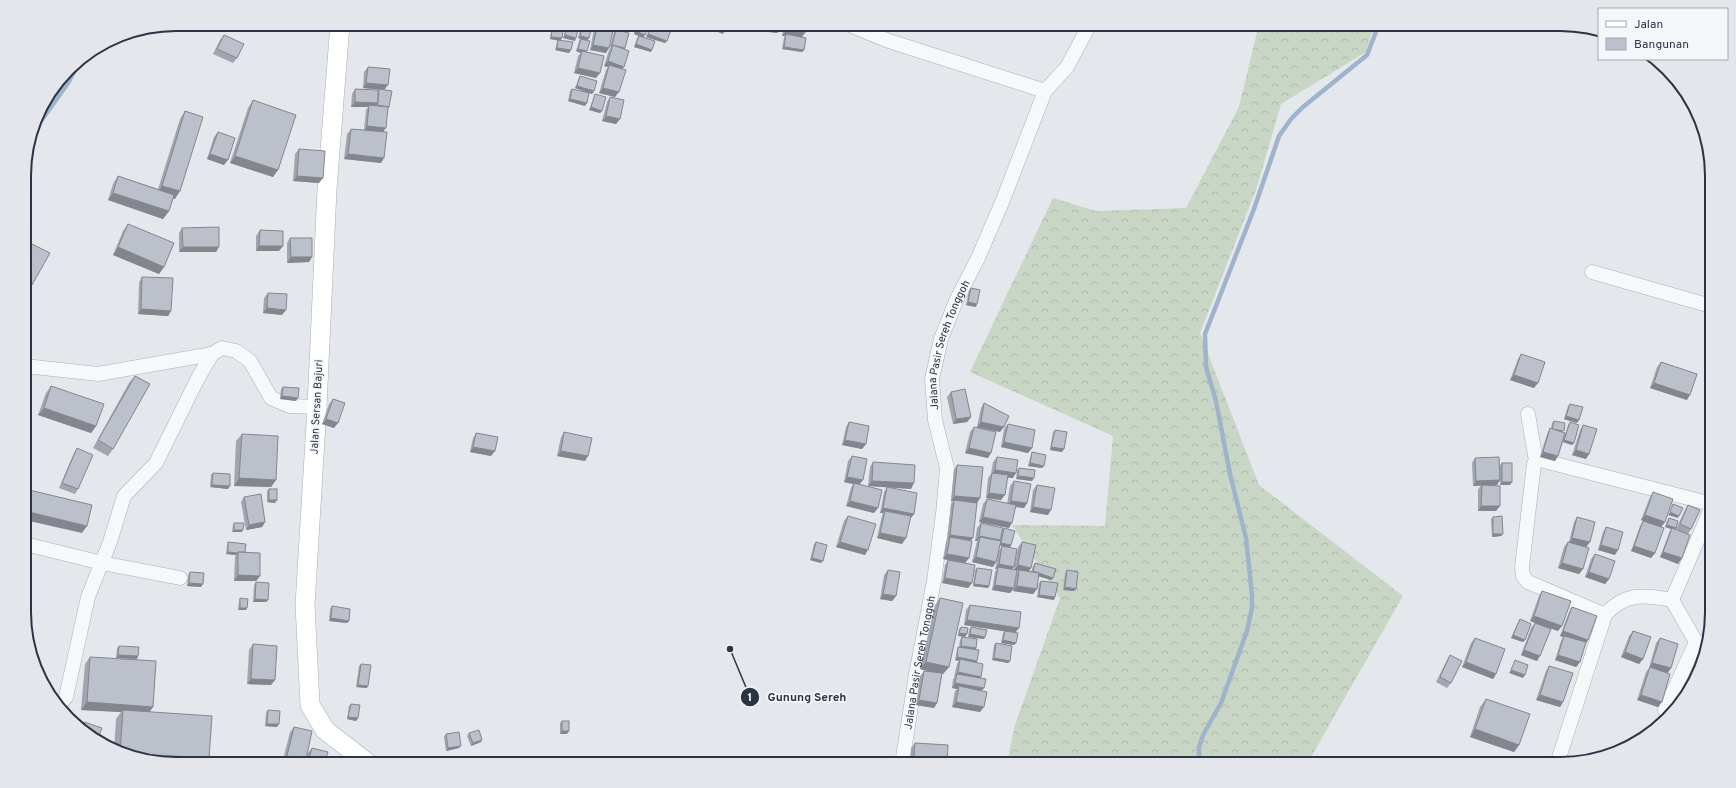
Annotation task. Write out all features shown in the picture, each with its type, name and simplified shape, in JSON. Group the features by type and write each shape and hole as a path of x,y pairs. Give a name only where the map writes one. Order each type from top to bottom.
{"main road":[{"name":"Jalan Sersan Bajuri","path":"339,31 327,189 305,605 310,705 325,730 360,757"}],"street":[{"path":"864,31 889,41 1045,92"},
{"name":"Jalana Pasir Sereh Tonggoh","path":"903,757 916,674 934,581 943,514 947,468 935,420 932,379 941,339 956,301 978,258 1003,200 1045,92 1067,67 1086,31"},
{"path":"1592,272 1705,304"},
{"path":"31,367 98,374 212,354 222,348 236,351 250,361 271,398 290,406 316,407"},
{"path":"62,702 66,697 88,597 102,563 124,496 156,463 198,378 212,354"},
{"path":"1528,414 1536,461 1534,464 1522,567 1523,576 1528,582 1605,615"},
{"path":"1536,461 1547,462 1705,503"},
{"path":"1672,600 1705,522"},
{"path":"31,545 102,563 180,578"},
{"path":"1559,757 1605,615 1613,606 1625,599 1642,596 1672,600 1701,643 1665,710"}],"green space":[{"path":"1257,31 1372,31 1366,52 1281,104 1257,187 1200,333 1259,485 1403,596 1311,757 1008,757 1014,728 1060,598 1012,525 1105,526 1113,436 970,372 1053,198 1096,211 1186,208 1239,107"}],"building":[{"path":"552,31 563,31 562,38 551,37"},
{"path":"566,31 578,31 576,38 565,35"},
{"path":"581,31 591,31 589,38 580,36"},
{"path":"596,31 613,31 609,48 593,45"},
{"path":"616,31 629,33 625,48 612,45"},
{"path":"635,31 646,31 645,35"},
{"path":"649,31 671,31 667,41 648,34"},
{"path":"792,31 805,31 805,33"},
{"path":"786,34 806,38 804,50 784,47"},
{"path":"224,35 244,44 237,58 217,49"},
{"path":"639,36 655,41 652,50 636,44"},
{"path":"581,39 590,41 587,51 578,49"},
{"path":"558,40 573,42 571,50 557,48"},
{"path":"613,45 629,51 624,67 608,61"},
{"path":"582,51 604,56 600,73 578,68"},
{"path":"609,65 626,70 619,92 603,88"},
{"path":"368,67 390,69 388,85 366,83"},
{"path":"580,76 597,81 594,91 577,86"},
{"path":"355,89 378,90 378,103 355,102"},
{"path":"379,89 392,91 389,107 377,105"},
{"path":"572,89 589,93 587,103 570,99"},
{"path":"595,94 606,97 602,111 591,107"},
{"path":"610,97 624,100 620,119 606,116"},
{"path":"253,100 296,115 278,170 235,156"},
{"path":"369,105 388,107 386,128 367,126"},
{"path":"185,111 203,117 180,191 162,186"},
{"path":"351,129 387,132 384,158 348,154"},
{"path":"218,132 235,138 228,160 210,154"},
{"path":"299,149 325,151 323,178 297,176"},
{"path":"118,176 174,195 169,211 113,193"},
{"path":"128,224 174,243 164,267 118,247"},
{"path":"219,227 219,247 183,247 182,228"},
{"path":"260,230 283,231 283,246 259,246"},
{"path":"290,238 312,238 312,257 291,257"},
{"path":"31,244 50,253 31,284"},
{"path":"142,277 173,278 171,311 141,309"},
{"path":"971,288 980,290 977,304 968,302"},
{"path":"268,293 287,294 286,310 267,308"},
{"path":"1521,354 1545,362 1538,383 1514,375"},
{"path":"1661,362 1697,374 1690,395 1654,383"},
{"path":"135,376 150,384 113,449 98,440"},
{"path":"51,386 104,404 96,426 44,408"},
{"path":"283,387 299,388 298,398 282,396"},
{"path":"965,389 971,417 956,419 951,392"},
{"path":"333,399 345,403 338,423 326,419"},
{"path":"984,403 1009,416 1004,427 981,422"},
{"path":"1570,404 1583,407 1579,420 1566,416"},
{"path":"1554,421 1565,423 1564,431 1552,429"},
{"path":"849,422 869,426 866,444 845,440"},
{"path":"1570,422 1579,425 1574,443 1564,440"},
{"path":"1008,424 1035,430 1032,448 1004,442"},
{"path":"1583,425 1597,429 1589,454 1576,450"},
{"path":"974,427 996,432 991,453 969,448"},
{"path":"1550,428 1565,433 1558,456 1543,452"},
{"path":"1055,430 1067,432 1064,449 1051,447"},
{"path":"564,432 592,438 588,456 561,451"},
{"path":"476,433 498,437 495,451 473,447"},
{"path":"242,434 278,436 276,480 239,478"},
{"path":"77,448 93,455 78,489 62,483"},
{"path":"1032,452 1046,455 1044,466 1030,463"},
{"path":"852,456 867,459 863,480 847,477"},
{"path":"997,457 1018,460 1016,473 995,470"},
{"path":"1499,457 1500,480 1476,481 1475,458"},
{"path":"873,462 915,465 914,483 872,481"},
{"path":"1502,463 1512,463 1512,482 1502,482"},
{"path":"957,465 983,467 980,498 954,496"},
{"path":"1019,468 1035,470 1034,478 1018,476"},
{"path":"213,473 230,474 230,486 212,485"},
{"path":"992,473 1008,475 1005,495 989,493"},
{"path":"1014,481 1031,484 1027,503 1011,501"},
{"path":"854,483 882,490 878,508 850,501"},
{"path":"1037,485 1055,488 1051,510 1033,507"},
{"path":"1482,485 1500,486 1500,506 1481,506"},
{"path":"887,487 917,493 914,514 883,508"},
{"path":"269,489 277,489 277,500 269,500"},
{"path":"31,490 92,505 87,526 31,512"},
{"path":"1653,492 1673,499 1665,522 1645,515"},
{"path":"261,494 265,522 249,525 244,497"},
{"path":"987,499 1016,505 1012,523 983,517"},
{"path":"954,500 977,503 973,538 950,535"},
{"path":"1673,504 1683,508 1679,516 1670,512"},
{"path":"1688,505 1700,510 1691,529 1680,524"},
{"path":"885,511 911,516 906,538 880,533"},
{"path":"848,516 876,524 868,550 840,542"},
{"path":"1502,516 1503,534 1493,534 1493,517"},
{"path":"1577,517 1595,522 1590,542 1572,538"},
{"path":"1669,518 1678,521 1676,528 1667,525"},
{"path":"1643,521 1664,528 1655,553 1634,546"},
{"path":"234,523 244,523 243,530 234,530"},
{"path":"981,523 1003,528 1000,540 979,536"},
{"path":"1606,527 1623,532 1618,550 1601,545"},
{"path":"1004,528 1015,531 1011,545 1001,543"},
{"path":"1672,528 1690,535 1682,558 1663,552"},
{"path":"950,537 972,541 969,558 947,554"},
{"path":"980,537 1001,541 996,562 976,557"},
{"path":"228,542 246,544 245,552 228,552"},
{"path":"816,542 827,545 823,561 812,558"},
{"path":"1022,542 1036,545 1031,568 1018,565"},
{"path":"1568,542 1589,548 1583,569 1562,563"},
{"path":"1002,546 1017,549 1014,567 999,564"},
{"path":"238,552 260,553 260,576 238,575"},
{"path":"1595,554 1615,561 1609,579 1589,572"},
{"path":"948,560 975,565 972,583 945,578"},
{"path":"1035,563 1056,569 1053,578 1033,571"},
{"path":"998,567 1017,570 1014,588 995,585"},
{"path":"977,568 992,570 989,586 974,584"},
{"path":"888,570 900,572 896,596 883,594"},
{"path":"1019,570 1039,573 1037,589 1017,586"},
{"path":"1067,570 1078,572 1076,589 1065,587"},
{"path":"190,572 204,573 203,584 189,583"},
{"path":"1041,581 1058,583 1055,597 1039,595"},
{"path":"256,582 269,583 268,600 255,599"},
{"path":"1542,591 1571,601 1562,626 1534,616"},
{"path":"240,598 248,599 247,608 240,608"},
{"path":"940,598 963,603 949,667 926,662"},
{"path":"970,605 1021,612 1019,628 967,620"},
{"path":"332,606 350,609 349,621 331,618"},
{"path":"1572,607 1597,616 1588,640 1563,631"},
{"path":"1520,619 1531,624 1525,640 1513,635"},
{"path":"1535,623 1551,629 1540,656 1524,650"},
{"path":"961,627 968,628 967,634 959,633"},
{"path":"971,627 987,630 985,637 970,634"},
{"path":"1005,631 1018,633 1016,643 1003,640"},
{"path":"1633,631 1651,637 1643,659 1625,652"},
{"path":"1564,636 1586,642 1580,662 1558,655"},
{"path":"962,637 977,639 976,648 961,646"},
{"path":"1475,638 1505,649 1496,674 1466,662"},
{"path":"1660,638 1678,644 1671,668 1652,663"},
{"path":"996,643 1012,646 1010,661 994,658"},
{"path":"253,644 277,646 275,680 251,679"},
{"path":"119,646 139,647 138,656 118,655"},
{"path":"958,647 979,650 977,661 957,657"},
{"path":"1450,655 1462,661 1451,683 1440,677"},
{"path":"90,657 156,661 153,707 87,702"},
{"path":"960,659 983,664 981,677 958,672"},
{"path":"1515,660 1528,665 1525,675 1511,670"},
{"path":"361,664 371,665 368,686 358,685"},
{"path":"1549,666 1573,673 1563,702 1540,695"},
{"path":"1650,667 1670,674 1662,702 1641,695"},
{"path":"924,671 942,673 937,703 919,700"},
{"path":"957,674 986,679 984,688 955,683"},
{"path":"959,686 987,692 984,707 956,702"},
{"path":"1486,699 1530,714 1519,745 1475,729"},
{"path":"351,704 360,705 358,718 348,717"},
{"path":"123,710 212,716 209,757 151,755 121,746"},
{"path":"268,710 280,711 279,724 267,724"},
{"path":"562,721 569,721 569,731 562,731"},
{"path":"84,722 102,728 99,735 96,733 83,724"},
{"path":"294,727 312,731 306,757 287,757"},
{"path":"479,730 482,740 473,743 469,733"},
{"path":"459,732 461,746 448,748 446,734"},
{"path":"915,743 948,745 947,757 914,757"},
{"path":"312,748 328,752 326,757 309,757"}],"waterway":[{"path":"1199,757 1199,747 1203,735 1221,703 1247,631 1252,608 1246,538 1230,474 1216,401 1206,367 1205,334 1254,209 1279,136 1291,119 1303,107 1367,55 1376,31"},
{"path":"44,118 72,76"}],"place":[{"name":"Gunung Sereh","path":"730,649"}]}
